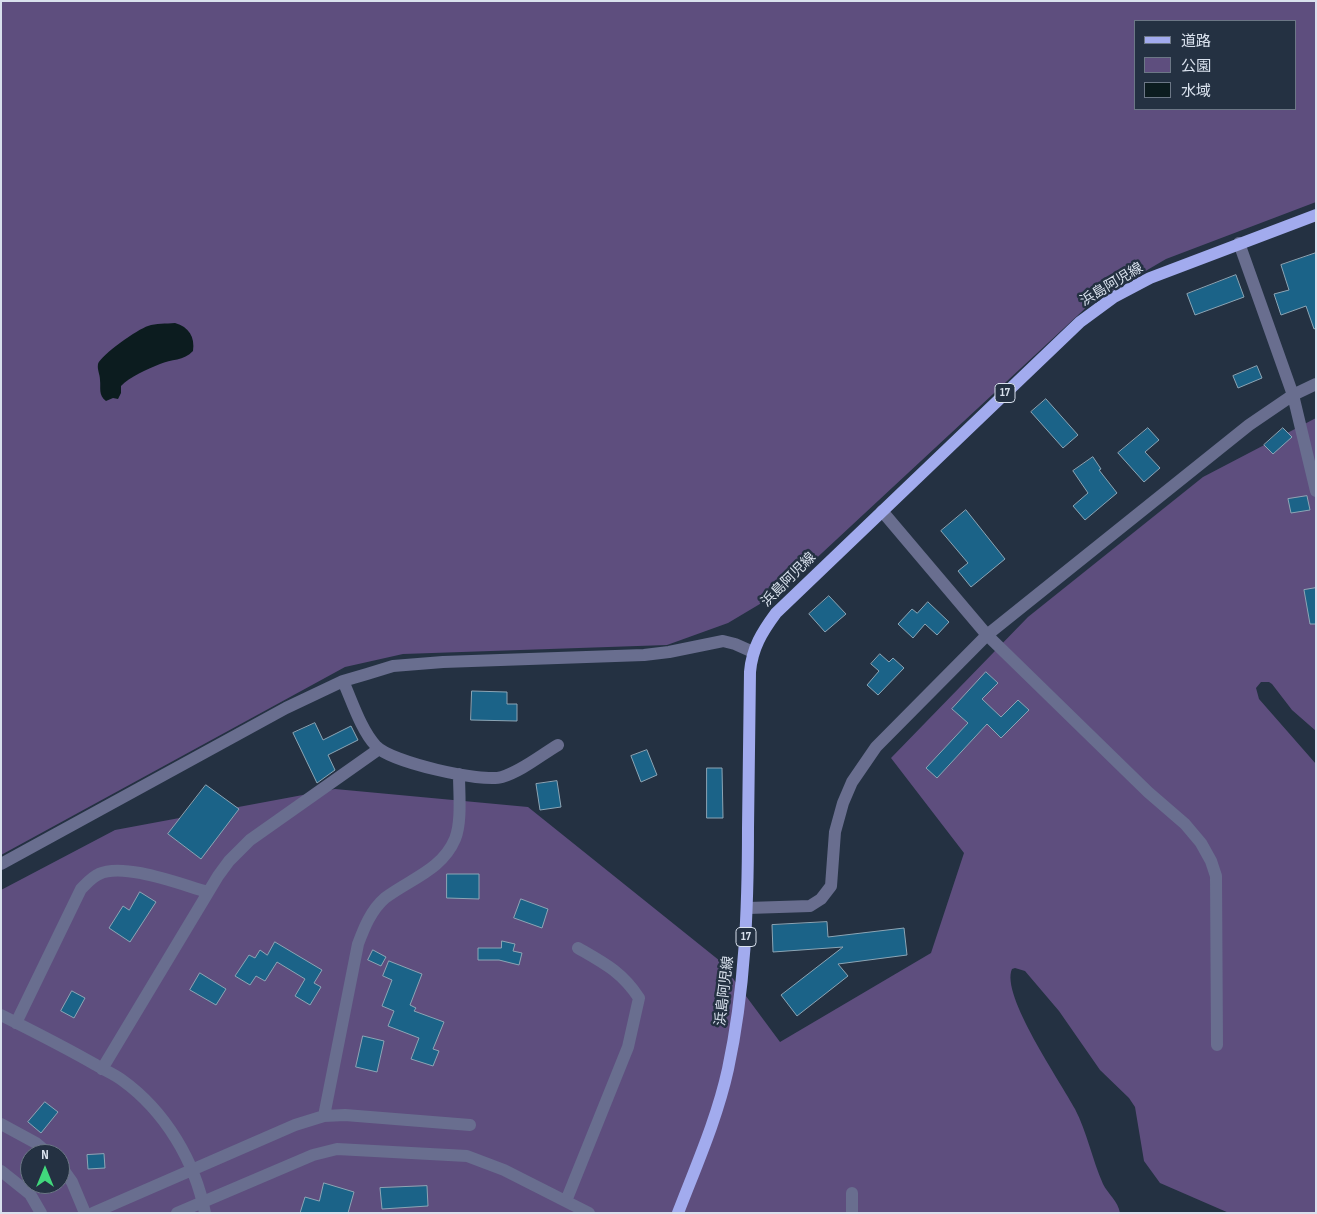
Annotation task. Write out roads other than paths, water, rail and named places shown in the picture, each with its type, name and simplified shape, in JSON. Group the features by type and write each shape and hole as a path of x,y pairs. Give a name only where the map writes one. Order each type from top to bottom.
{"main road":[{"name":"浜島阿児線","path":"678,1213 712,1124 727,1071 742,980 748,908 750,672 753,652 762,632 776,613 1080,322 1096,309 1150,278 1316,214"}],"street":[{"path":"1239,243 1292,395 1316,491"},
{"path":"748,908 810,906 825,896 831,886 832,855 839,816 852,782 870,755 888,734 987,635 1249,425 1292,395 1316,384"},
{"path":"882,511 987,635 1148,792 1185,824 1201,843 1211,861 1216,876 1217,1045"},
{"path":"1,864 286,708 343,682 393,666 443,662 644,655 723,641 753,652"},
{"path":"343,682 370,739 379,749 400,760 459,774 487,778 501,777 514,772 558,745"},
{"path":"102,1069 229,860 245,844 379,749"},
{"path":"324,1116 358,944 364,929 377,907 386,898 434,867 449,850 458,828 459,774"},
{"path":"16,1023 81,889 94,877 109,871 130,871 208,892"},
{"path":"566,1201 628,1047 639,998 622,976 578,948"},
{"path":"1,1015 122,1080 151,1106 173,1133 192,1170 204,1207"},
{"path":"93,1213 295,1124 324,1116 358,1116 470,1124"},
{"path":"1,1124 37,1144"},
{"path":"177,1213 204,1207 313,1155 337,1149 467,1156 504,1170 589,1213"},
{"path":"1,1172 30,1194 41,1213"},
{"path":"70,1179 84,1213"},
{"path":"852,1193 852,1213"}],"water":[{"path":"175,323 184,327 190,333 193,341 193,351 186,357 164,362 129,379 121,386 121,393 118,399 113,398 106,401 103,399 100,391 98,368 101,360 120,343 143,328 154,324"}]}
